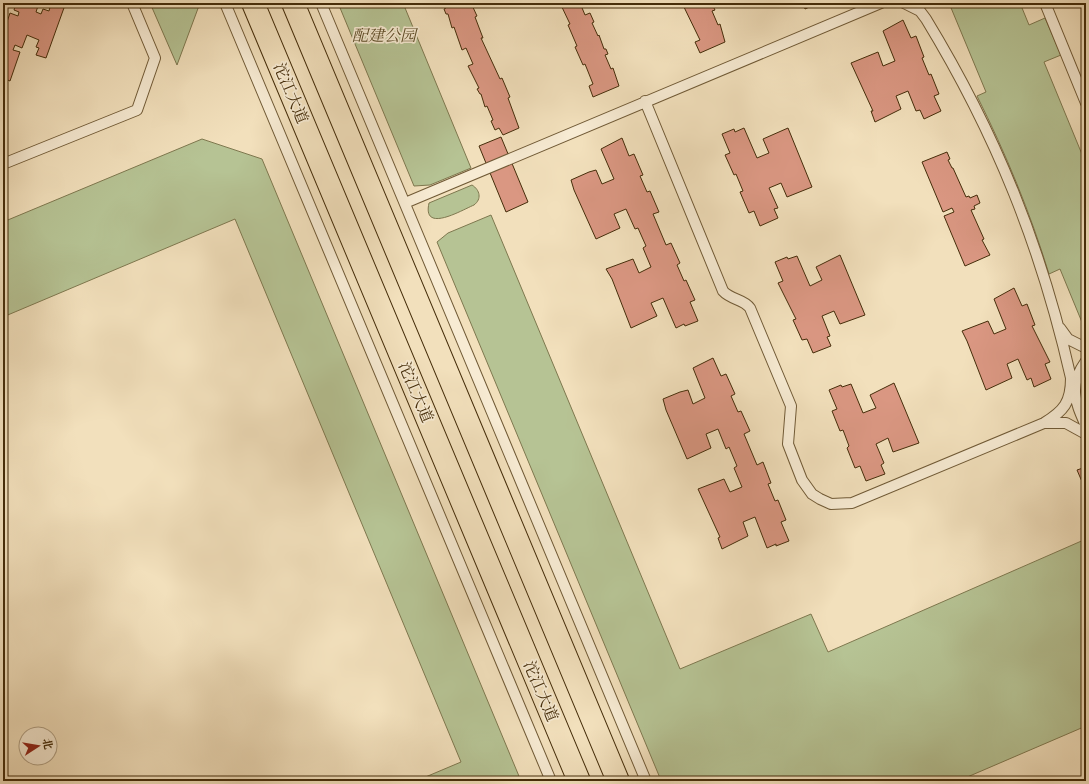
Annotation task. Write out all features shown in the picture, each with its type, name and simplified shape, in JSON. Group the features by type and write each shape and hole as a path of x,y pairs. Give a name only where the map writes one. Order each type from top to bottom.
{"highway":[{"name":"沱江大道","path":"254,3 579,781"},
{"path":"293,3 618,781"}],"lane":[{"path":"3,164 136,110 155,58 132,3"},
{"path":"226,3 550,781"},
{"path":"321,3 646,781"},
{"path":"863,9 872,3"},
{"path":"404,202 863,9 881,3"},
{"path":"904,3 920,11 926,18"},
{"path":"916,3 975,104 1005,169 1030,233 1056,318 1074,395 1086,426"},
{"path":"1045,3 1086,103"},
{"path":"645,101 723,291 730,298 748,305 750,308 791,406 788,444 802,480 812,494 831,504 852,503 1044,423 1055,417 1068,400 1070,378"},
{"path":"1056,318 1068,339 1086,348"},
{"path":"1074,395 1076,379 1086,361"},
{"path":"1044,423 1066,423 1086,434"}],"green space":[{"path":"150,3 200,3 177,65"},
{"name":"配建公园","path":"338,3 403,3 471,168 430,185 414,186"},
{"path":"949,3 1020,3 1029,25 1045,18 1061,55 1044,62 1086,164 1086,332 1060,269 1049,274 1034,228 1017,184 977,96 986,92"},
{"path":"202,139 262,159 521,781 416,781 461,762 235,219 3,317 3,222"},
{"path":"472,185 477,189 479,195 477,203 444,218 437,219 431,217 428,212 429,203"},
{"path":"491,215 680,669 811,614 828,652 1086,539 1086,726 958,781 667,781 660,778 437,242 448,233"}],"building":[{"path":"16,3 39,3 36,12 41,14 43,9 49,11 51,3 65,5 46,58 36,55 39,48 36,47 39,40 27,35 22,48 15,45 13,50 20,52 10,81 3,78 3,24 6,25 10,13 18,16 19,12 14,10"},
{"path":"444,3 471,3 477,16 475,17 483,38 481,38 500,79 502,78 510,97 508,98 519,128 503,135 499,128 495,130 491,121 493,120 487,106 485,107 481,94 477,89 479,88 468,66 473,64 466,48 462,50 454,27 452,28 448,14 446,14 444,9 446,8"},
{"path":"560,3 580,3 585,15 590,13 594,22 592,23 598,36 599,35 604,49 606,49 608,54 605,55 611,69 613,68 619,86 593,97 589,86 593,84 585,64 583,65 575,47 577,46 568,25 570,24"},
{"path":"682,3 712,4 715,10 712,11 718,25 720,24 725,42 700,53 695,42 700,40"},
{"path":"803,3 818,3 805,9"},
{"path":"903,20 911,38 916,36 924,57 922,58 929,75 931,74 939,94 934,96 941,111 924,119 920,110 916,111 908,91 896,96 901,109 875,122 871,111 873,111 851,63 878,52 883,66 895,61 883,31"},
{"path":"744,128 757,158 769,153 763,139 788,128 812,187 787,197 781,183 769,188 778,208 774,209 778,218 760,226 754,211 749,213 740,192 743,191 736,174 734,175 725,155 730,153 722,134 734,129 735,132"},
{"path":"501,137 528,202 506,212 479,146"},
{"path":"622,138 629,156 634,154 643,175 640,176 647,192 650,191 659,212 653,214 666,245 671,243 680,263 677,265 695,300 690,302 698,321 685,326 684,324 676,328 663,298 651,303 657,316 631,328 612,279 606,269 633,259 639,273 651,267 643,248 646,246 638,228 635,229 626,209 614,214 620,228 596,239 574,190 571,180 596,170 602,184 614,179 601,149"},
{"path":"947,152 950,159 948,160 966,197 969,196 970,198 977,195 980,203 974,206 975,209 971,210 984,239 982,240 990,255 965,266 944,216 954,212 952,208 943,212 922,162"},
{"path":"840,255 865,315 840,324 834,311 822,316 830,336 827,337 831,346 813,353 807,339 802,340 793,320 796,319 778,283 783,281 775,262 787,257 788,259 797,256 810,286 822,280 816,267"},
{"path":"1014,288 1022,306 1027,304 1035,325 1032,326 1050,362 1045,364 1051,379 1034,387 1031,378 1027,380 1018,359 1007,364 1012,378 986,390 962,331 988,321 994,334 1006,329 994,299"},
{"path":"713,358 721,376 726,374 735,394 731,396 738,412 741,411 750,431 744,434 757,465 763,462 771,483 768,484 775,501 778,500 786,520 781,522 789,541 776,546 776,544 767,548 755,517 743,522 748,536 722,549 718,538 720,537 698,489 724,479 730,492 742,487 734,468 737,466 729,447 726,449 718,429 706,434 711,448 687,459 666,410 663,399 680,392 688,390 693,404 705,398 693,368"},
{"path":"894,383 919,443 893,452 888,438 876,444 884,463 881,465 885,474 866,481 860,466 855,468 847,448 849,446 843,430 840,431 832,411 837,409 829,390 841,385 842,387 851,384 863,413 876,408 870,395"},
{"path":"1086,467 1086,491 1077,470"}]}
